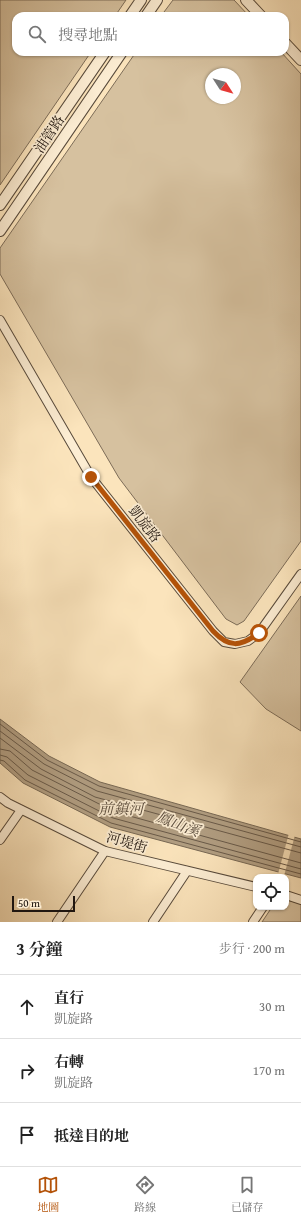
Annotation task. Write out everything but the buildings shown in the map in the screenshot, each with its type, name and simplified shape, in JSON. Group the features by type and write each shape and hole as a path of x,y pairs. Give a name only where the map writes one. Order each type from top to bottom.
{"street":[{"path":"133,12 141,0"},
{"path":"149,12 157,0"},
{"path":"246,0 256,12"},
{"path":"289,47 301,60"},
{"name":"油管路","path":"0,205 103,56"},
{"name":"油管路","path":"0,231 119,56"},
{"name":"凱旋路","path":"0,320 91,477 213,631 224,642 235,644 248,641 259,633 301,574"},
{"name":"河堤街","path":"0,797 21,810 105,851 253,886"},
{"path":"0,840 21,810"},
{"path":"57,922 105,851"},
{"path":"153,922 187,871"},
{"path":"289,896 301,900"},
{"path":"253,922 261,910"}],"shaded area":[{"path":"0,0 126,0 118,12 12,12 12,56 88,56 0,185"},
{"path":"173,0 234,0 245,12 164,12"},
{"path":"133,56 285,56 301,74 301,541 244,621 237,625 226,619 119,478 0,274 0,248"},
{"path":"301,596 301,731 266,709 240,682"},
{"path":"289,900 301,904 301,922 262,922 270,910 289,910"}],"water":[{"name":"前鎮河","path":"0,719 49,756 100,782 301,839 301,878 110,827 23,783 0,763"}],"pier":[{"path":"289,833 295,835 285,874 278,874"}],"route":[{"path":"91,477 213,631 224,642 235,644 248,641 259,633"}],"water label":[{"name":"鳳山溪","path":"178,824"}]}
